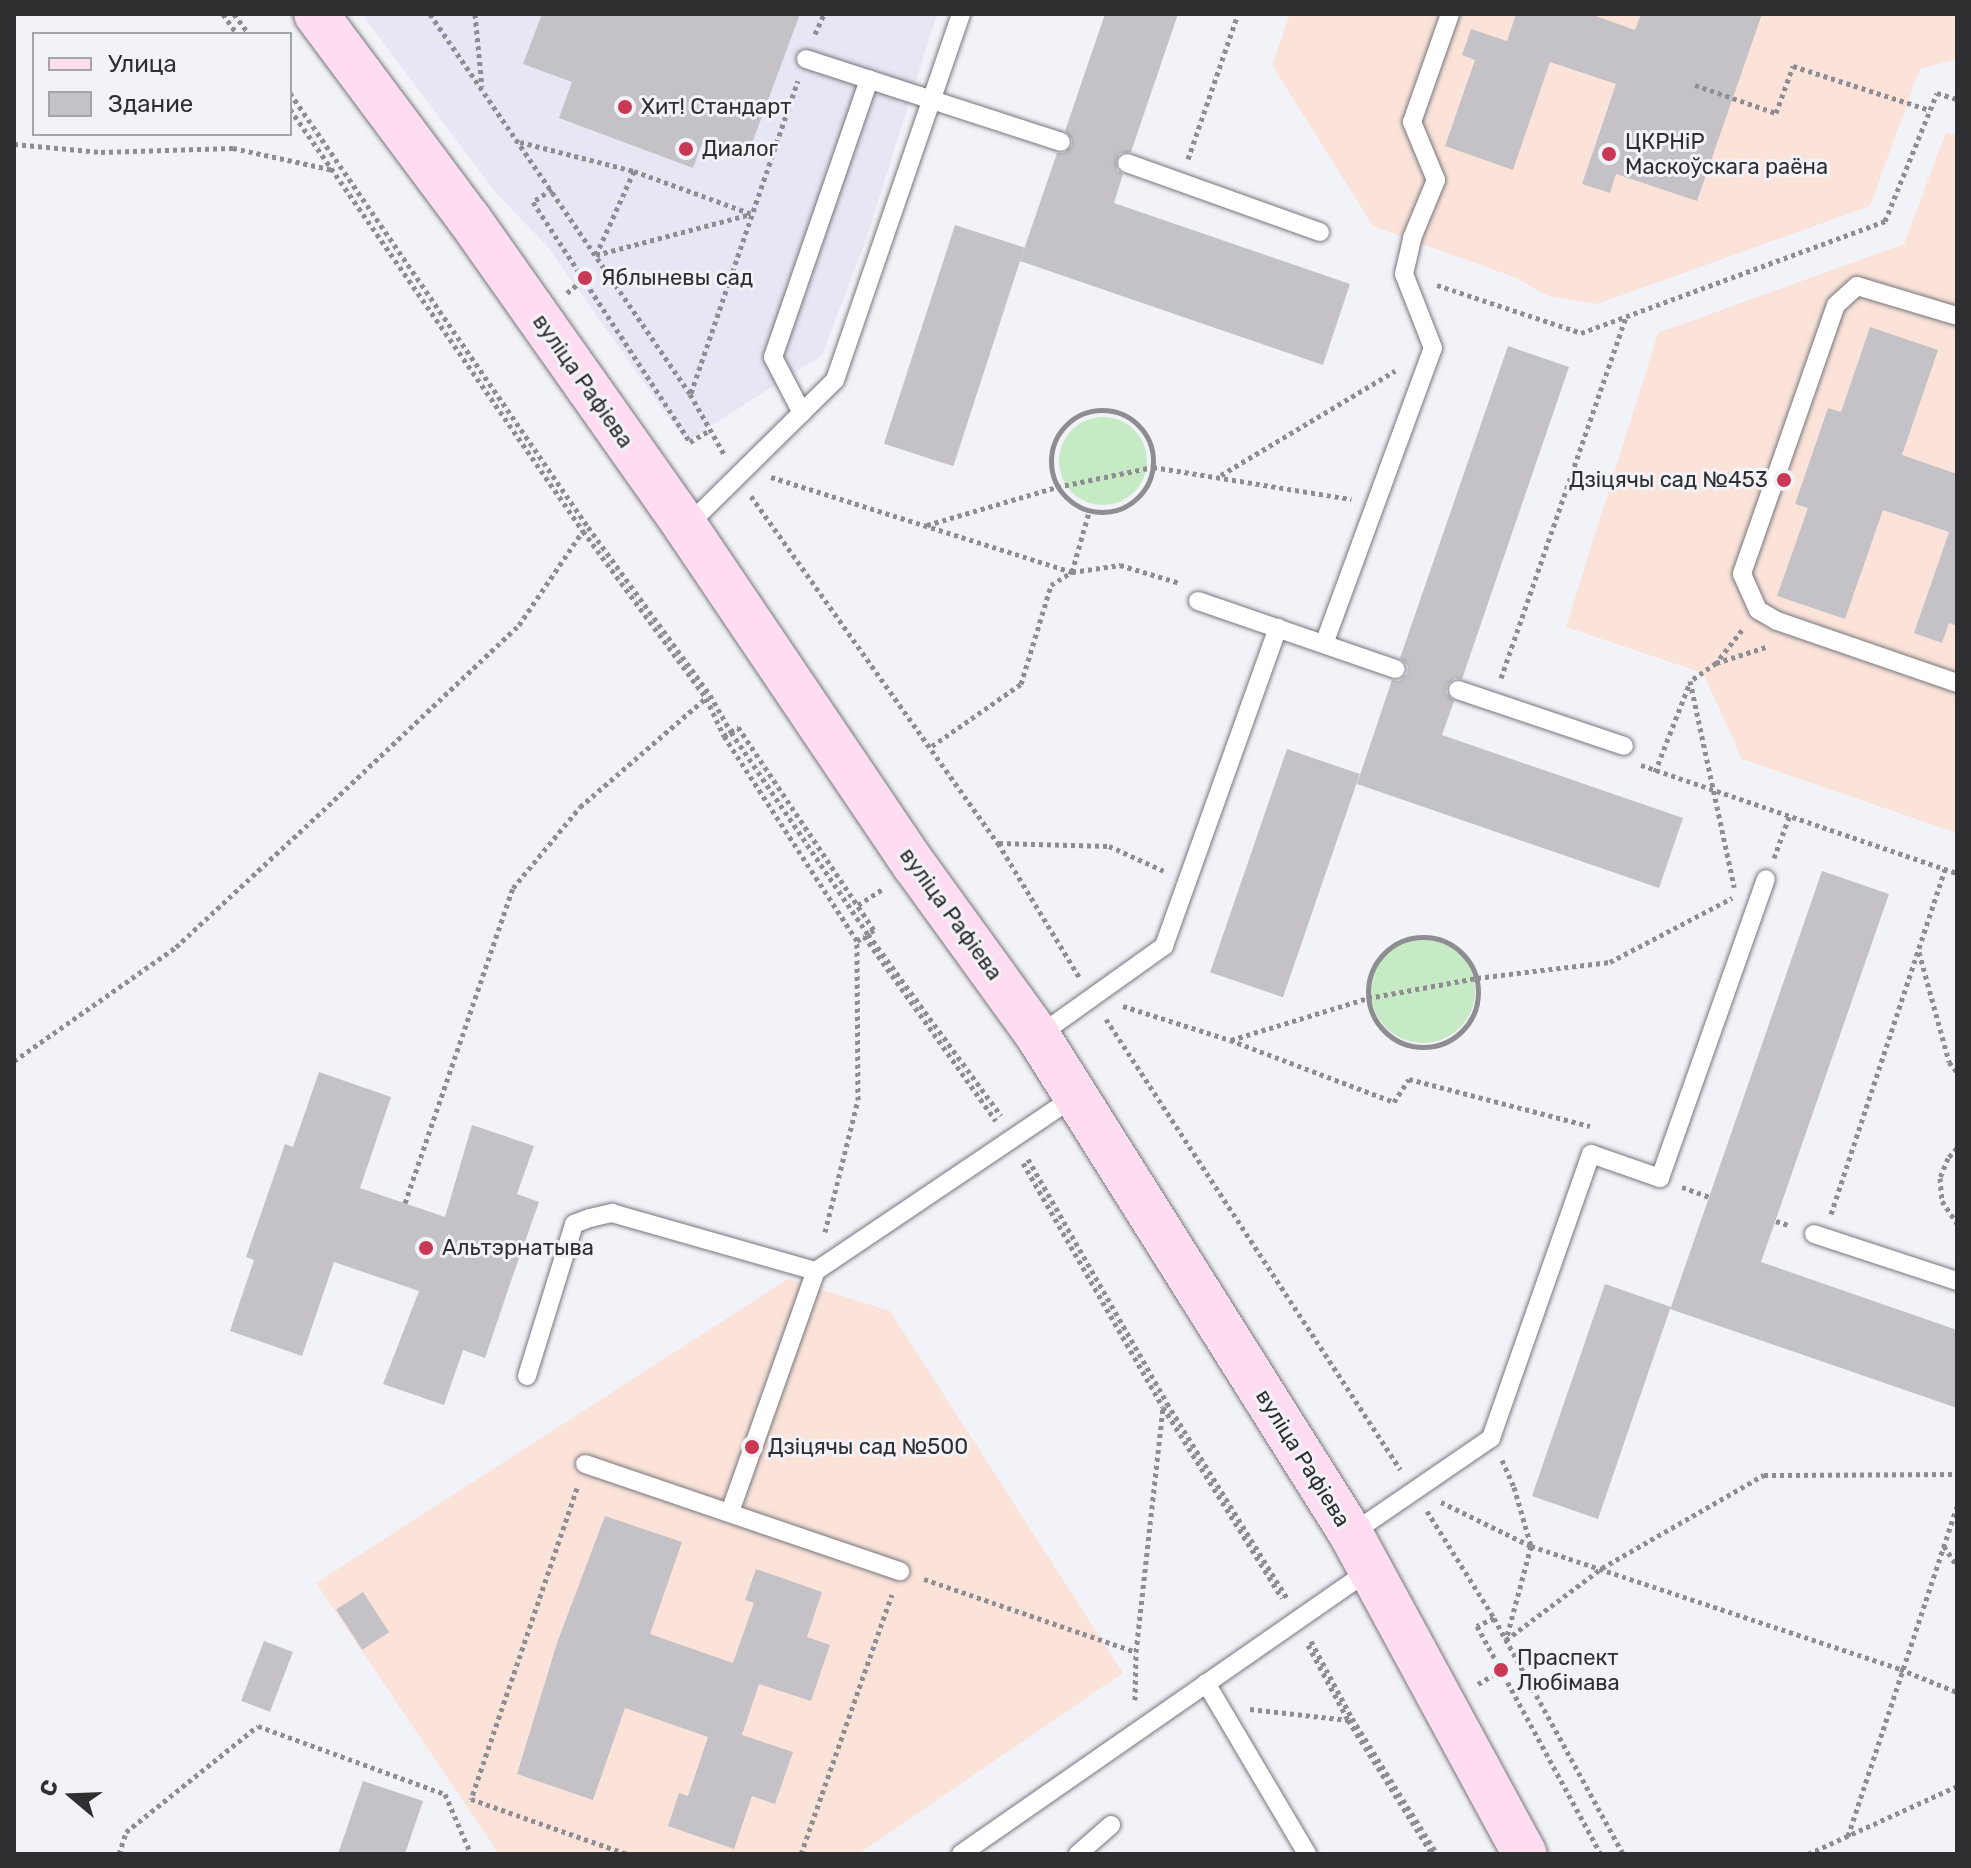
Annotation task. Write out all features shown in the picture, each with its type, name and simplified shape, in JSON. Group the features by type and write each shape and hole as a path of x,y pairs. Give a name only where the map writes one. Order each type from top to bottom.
{"main road":[{"name":"вуліца Рафіева","path":"316,14 469,219 686,527 915,866 1038,1036 1360,1552 1525,1854"}],"lane":[{"path":"686,527 835,380 961,14"},
{"path":"1324,644 1433,348 1404,274 1412,238 1436,180 1412,122 1450,14"},
{"path":"806,59 1061,142"},
{"path":"802,413 773,357 869,79"},
{"path":"1127,163 1320,232"},
{"path":"1957,316 1857,286 1836,305 1742,574 1758,610 1809,633 1957,683"},
{"path":"1197,594 1278,628 1396,669"},
{"path":"1038,1036 1164,946 1278,628"},
{"path":"1458,690 1624,746"},
{"path":"970,1852 1297,1619 1414,1489 1491,1438 1591,1154 1660,1178 1766,879"},
{"path":"730,1512 816,1271 1075,1096"},
{"path":"527,1376 574,1224 590,1218 612,1213 816,1271"},
{"path":"1819,1235 1957,1281"},
{"path":"585,1464 900,1571"},
{"path":"1206,1683 1307,1854"},
{"path":"1078,1854 1111,1825"}],"path":[{"path":"223,14 236,32"},
{"path":"234,14 248,32"},
{"path":"430,14 690,394 710,430 998,843 1091,996 1414,1489 1494,1618 1623,1854"},
{"path":"475,14 482,88"},
{"path":"690,394 824,14"},
{"path":"1175,180 1183,171 1238,14"},
{"path":"1695,85 1776,113 1793,66 1930,110"},
{"path":"1404,274 1581,333 1885,221 1937,93 1957,99"},
{"path":"292,96 731,732"},
{"path":"292,112 583,531 708,696 724,736 857,941 858,1100 816,1271"},
{"path":"520,142 634,171 752,214"},
{"path":"14,144 101,152 233,148 333,170 341,166"},
{"path":"596,255 634,171"},
{"path":"552,189 533,202 690,442 710,430"},
{"path":"596,255 752,214"},
{"path":"1492,699 1626,317"},
{"path":"1220,475 1433,348"},
{"path":"1111,410 1138,425 1149,439 1153,467 1144,491 1134,502 1117,511 1089,512 1072,504 1057,487 1051,455 1056,437 1072,419 1092,411 1111,410"},
{"path":"926,525 1057,487 1153,467 1220,475 1375,503"},
{"path":"740,472 926,525 1072,572"},
{"path":"1072,572 1089,512"},
{"path":"14,1061 176,947 301,832 519,625 583,531"},
{"path":"932,746 1021,684 1051,585 1072,572 1120,565 1197,594"},
{"path":"1716,663 1758,610"},
{"path":"1655,772 1690,681 1716,663 1809,633"},
{"path":"1230,1040 1368,998 1477,978 1610,962 1736,896 1690,681"},
{"path":"405,1203 513,888 580,807 708,696"},
{"path":"724,736 738,727 874,930 857,941"},
{"path":"1624,746 1643,768 1957,873"},
{"path":"1766,879 1789,817"},
{"path":"998,843 1109,846 1185,881"},
{"path":"1819,1235 1919,952 1945,869"},
{"path":"866,935 1012,1137 1165,1405 1297,1619 1350,1719 1434,1854"},
{"path":"1429,936 1456,946 1469,960 1477,978 1476,1010 1468,1024 1446,1043 1427,1047 1397,1041 1382,1029 1373,1016 1368,998 1371,972 1377,960 1398,942 1410,938 1429,936"},
{"path":"1919,952 1949,1062 1957,1072"},
{"path":"1091,996 1230,1040 1394,1102 1409,1079 1599,1128"},
{"path":"1957,1148 1948,1158 1940,1178 1942,1201 1957,1223"},
{"path":"1134,1733 1136,1652 1165,1405"},
{"path":"1491,1438 1514,1487 1531,1546 1506,1640"},
{"path":"585,1464 471,1799 627,1854"},
{"path":"1506,1640 1602,1568 1764,1475 1957,1474"},
{"path":"1414,1489 1531,1546 1900,1669 1957,1692"},
{"path":"1848,1836 1900,1669 1957,1507"},
{"path":"1944,1545 1957,1566"},
{"path":"801,1854 900,1571 1136,1652"},
{"path":"1494,1618 1477,1626 1601,1854"},
{"path":"1219,1705 1350,1719"},
{"path":"119,1854 126,1832 258,1726 445,1794 471,1854"},
{"path":"1808,1854 1957,1786"}],"shaded area":[{"path":"362,14 937,14 866,239 822,355 686,442 548,247 497,194"},
{"name":"ЦКРНіР Маскоўскага раёна","path":"1290,14 1957,14 1957,59 1920,69 1870,206 1597,304 1548,296 1514,277 1373,226 1272,65"},
{"name":"Дзіцячы сад №453","path":"1946,132 1957,136 1957,833 1742,759 1703,673 1566,627 1658,333 1904,244"},
{"name":"Дзіцячы сад №500","path":"788,1279 890,1311 1123,1673 858,1854 499,1854 316,1583"}],"green space":[{"path":"1103,417 1120,421 1134,430 1143,444 1147,461 1143,478 1134,492 1120,501 1103,505 1086,501 1072,492 1063,478 1059,461 1063,444 1072,430 1086,421"},
{"path":"1423,939 1443,943 1460,954 1471,971 1475,991 1471,1011 1460,1028 1443,1039 1423,1043 1403,1039 1386,1028 1375,1011 1371,991 1375,971 1386,954 1403,943"}],"building":[{"path":"542,14 800,14 748,154 704,138 693,168 559,118 572,82 523,64"},
{"path":"1105,14 1178,14 1131,152 1120,153 1116,160 1117,170 1123,174 1114,203 1350,284 1323,365 1020,261 1057,153 1064,153 1072,146 1072,139 1065,131"},
{"path":"1516,14 1590,14 1635,30 1641,14 1762,14 1697,201 1616,174 1610,193 1582,184 1616,84 1550,62 1513,170 1445,146 1475,60 1462,55 1471,29 1507,41"},
{"path":"955,225 1024,248 953,466 884,444"},
{"path":"1870,327 1938,350 1902,455 1957,474 1957,626 1949,623 1942,643 1914,633 1949,532 1883,510 1845,619 1777,596 1808,508 1795,504 1828,408 1841,412"},
{"path":"1508,346 1569,367 1462,679 1455,678 1447,685 1446,693 1454,701 1442,735 1683,818 1659,888 1357,784 1392,680 1399,681 1407,674 1408,666 1400,658"},
{"path":"1287,749 1360,774 1283,997 1210,972"},
{"path":"1822,871 1889,894 1761,1262 1957,1330 1957,1408 1670,1309 1598,1519 1532,1496 1605,1284 1671,1307"},
{"path":"319,1072 391,1097 360,1188 445,1217 472,1125 534,1146 517,1194 539,1202 485,1358 463,1350 444,1405 383,1384 419,1291 334,1262 302,1356 230,1331 254,1260 246,1257 285,1144 293,1147"},
{"path":"605,1516 682,1542 650,1634 733,1663 754,1603 745,1600 756,1569 822,1592 807,1637 830,1645 811,1701 759,1684 742,1735 793,1752 775,1804 752,1796 734,1849 668,1826 679,1793 688,1796 708,1737 625,1708 593,1800 517,1774 557,1643"},
{"path":"363,1592 389,1632 362,1650 336,1609"},
{"path":"264,1641 293,1652 270,1712 241,1701"},
{"path":"363,1781 423,1801 405,1854 338,1854"}],"place":[{"name":"Хит! Стандарт","path":"625,107"},
{"name":"Диалог","path":"686,149"},
{"name":"ЦКРНіР Маскоўскага раёна","path":"1609,154"},
{"name":"Яблыневы сад","path":"585,278"},
{"name":"Дзіцячы сад №453","path":"1784,480"},
{"name":"Альтэрнатыва","path":"426,1248"},
{"name":"Дзіцячы сад №500","path":"752,1447"},
{"name":"Праспект Любімава","path":"1501,1670"}]}
